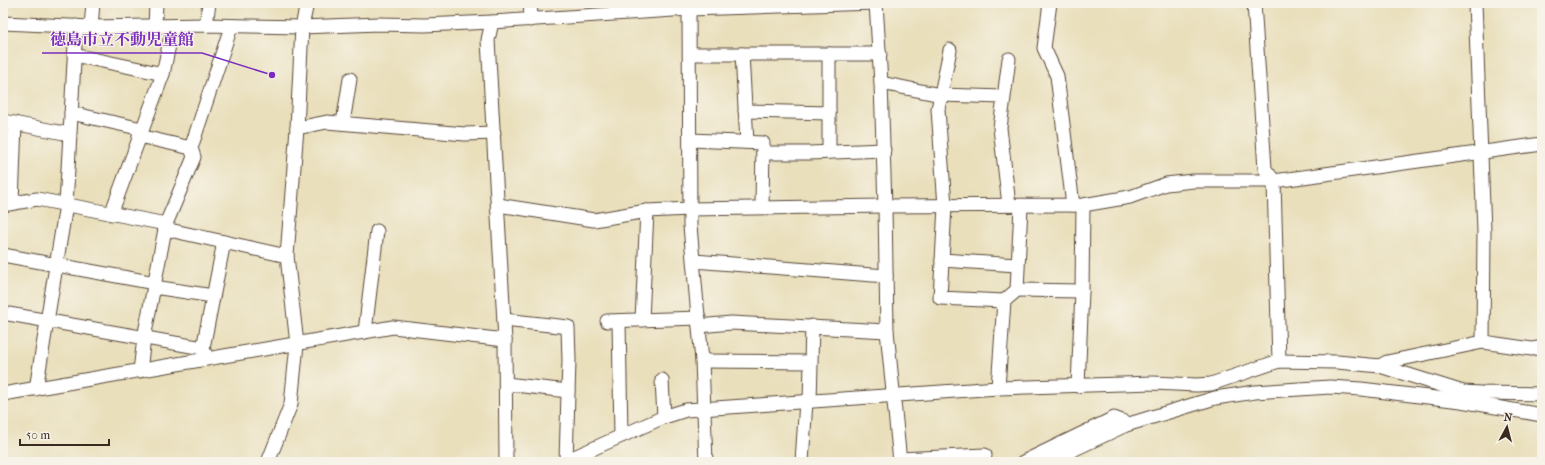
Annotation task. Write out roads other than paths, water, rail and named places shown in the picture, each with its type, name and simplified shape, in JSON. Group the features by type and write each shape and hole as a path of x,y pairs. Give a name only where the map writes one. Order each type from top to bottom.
{"street":[{"path":"91,27 93,3"},
{"path":"155,27 156,3"},
{"path":"206,25 209,3"},
{"path":"268,462 291,404 297,344 287,256 297,128 302,27 307,3"},
{"path":"530,20 531,3"},
{"path":"3,22 91,27 206,25 232,27 302,27 379,24 424,25 530,20 623,8 876,3 880,54 884,150 887,331 900,461 985,455 984,462"},
{"path":"1050,3 1044,48 1057,76 1078,205 1082,291 1078,386"},
{"path":"1254,3 1265,169 1274,181 1279,361"},
{"path":"1475,3 1484,230 1483,342"},
{"path":"682,7 690,54 690,209 702,361 706,462"},
{"path":"492,22 488,40 505,340 506,462"},
{"path":"36,389 66,205 76,26"},
{"path":"111,214 163,74 173,26"},
{"path":"140,371 144,338 165,226 194,157 191,148 232,27"},
{"path":"950,50 938,109 945,206 940,298 1004,302"},
{"path":"690,54 880,54"},
{"path":"742,54 746,142"},
{"path":"829,54 829,152"},
{"path":"74,55 163,74"},
{"path":"1009,59 1000,128 1015,206 1017,290"},
{"path":"343,123 350,79"},
{"path":"881,83 941,95 1003,97"},
{"path":"745,111 829,113"},
{"path":"71,112 191,148"},
{"path":"69,134 9,122 8,204 37,199 165,226 224,242 287,256"},
{"path":"297,128 327,122 466,134 494,133"},
{"path":"690,140 763,143 762,207"},
{"path":"498,205 594,220 647,211 690,209 762,207 1078,205 1130,197 1166,184 1193,181 1274,181 1542,144"},
{"path":"763,153 884,150"},
{"path":"642,320 647,211"},
{"path":"365,332 376,231"},
{"path":"205,354 213,296 224,242"},
{"path":"3,255 213,296"},
{"path":"942,260 1017,265"},
{"path":"694,261 886,276"},
{"path":"998,388 1004,302 1017,290 1082,291"},
{"path":"3,313 144,338 205,354"},
{"path":"504,320 568,327 568,391 565,461 591,456 621,436 664,417 686,410 998,388 1153,383 1197,386 1211,384 1279,361 1337,362 1380,366 1462,396 1542,415"},
{"path":"621,436 613,321 642,320 731,323 887,331"},
{"path":"802,462 808,401 812,326"},
{"path":"3,394 140,371 205,354 297,344 393,327 505,340"},
{"path":"1380,366 1387,362 1483,342 1532,349 1542,347"},
{"path":"702,361 810,362"},
{"path":"662,380 664,417"},
{"path":"506,384 568,391"},
{"path":"1211,384 1215,398"},
{"path":"1047,462 1126,425 1215,398 1255,392 1330,387 1462,396 1482,393 1542,394"},
{"path":"1023,462 1114,418 1122,421 1126,425"}],"place":[{"name":"徳島市立不動児童館","path":"272,75"}]}
